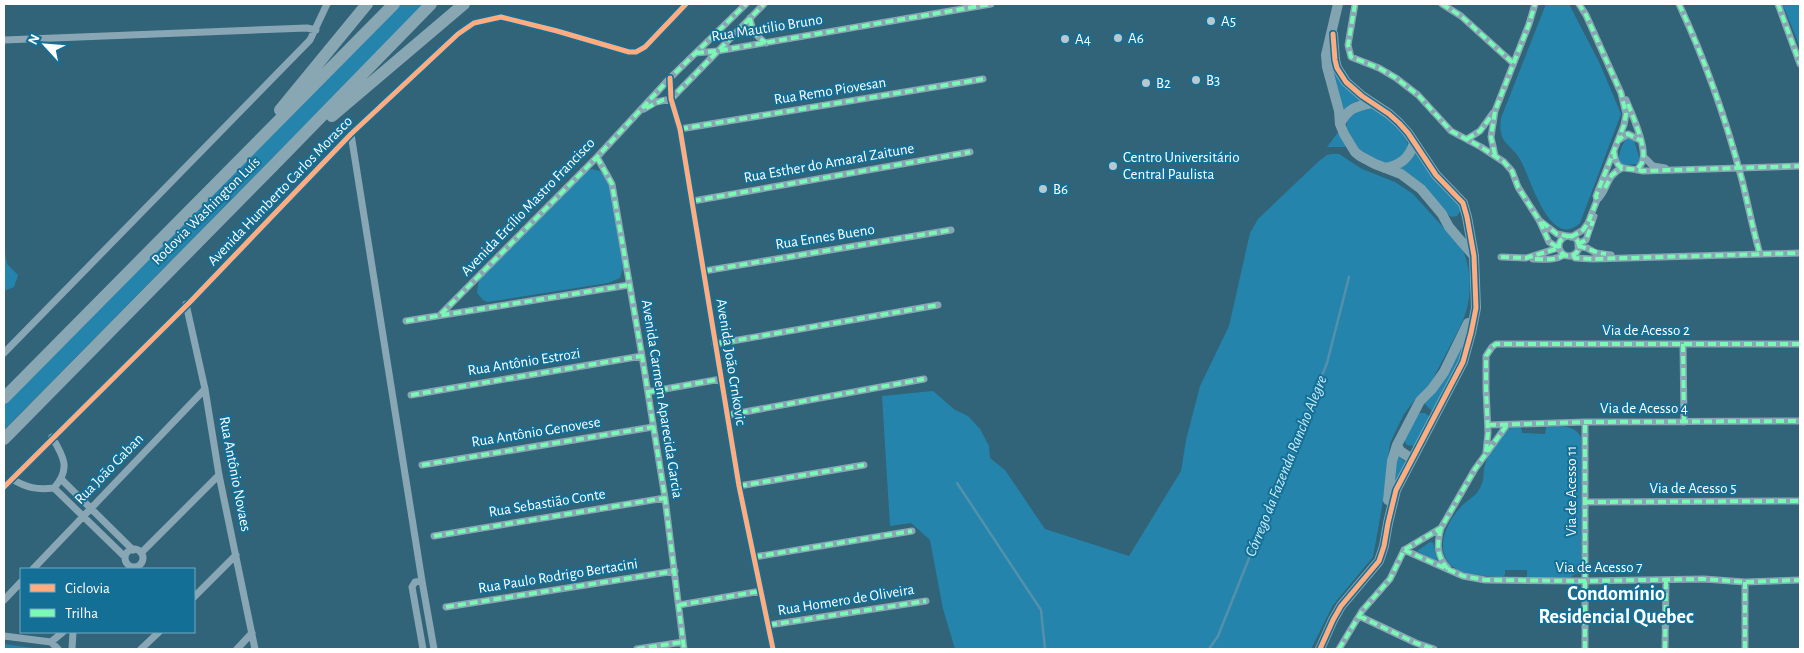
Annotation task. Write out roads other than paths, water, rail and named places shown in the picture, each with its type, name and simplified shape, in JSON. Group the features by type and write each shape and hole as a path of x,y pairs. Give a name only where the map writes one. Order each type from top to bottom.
{"highway":[{"path":"232,169 367,4"},
{"name":"Rodovia Washington Luís","path":"4,398 394,4"},
{"name":"Rodovia Washington Luís","path":"4,439 431,4"},
{"path":"273,166 464,4"}],"street":[{"path":"4,353 310,40 327,4"},
{"name":"Avenida Humberto Carlos Morasco","path":"4,487 186,304 351,134 458,34 474,23 501,17 558,31 614,49 636,52 645,47 686,4"},
{"name":"Avenida Ercílio Mastro Francisco","path":"441,314 597,157 670,78 746,4"},
{"name":"Avenida Ercílio Mastro Francisco","path":"632,118 650,105 671,99 764,4"},
{"name":"Rua Mautilio Bruno","path":"696,53 766,43 991,4"},
{"path":"1338,4 1326,55 1327,67 1339,111 1340,124 1354,152 1366,160 1401,174 1416,185 1442,214 1474,256"},
{"path":"1355,4 1348,45 1351,57 1379,68 1407,86 1430,106 1447,127 1495,155 1512,171 1547,238 1564,255"},
{"path":"1442,4 1461,16 1514,63"},
{"path":"1495,155 1491,137 1495,111 1535,4"},
{"path":"1529,24 1540,4"},
{"path":"1578,4 1586,15 1629,108 1644,157 1637,170"},
{"path":"1585,4 1586,15"},
{"path":"1679,4 1695,38 1714,87 1739,169 1760,254"},
{"path":"1778,4 1800,64"},
{"path":"750,18 756,35 766,43"},
{"path":"4,40 307,28 316,30"},
{"path":"1320,649 1332,620 1341,606 1379,561 1396,490 1463,362 1476,308 1474,256 1463,204 1436,175 1399,123 1390,114 1351,87 1342,76 1335,60 1332,34"},
{"name":"Avenida João Crnkovic","path":"670,78 671,99 680,129 739,486 773,649"},
{"name":"Rua Remo Piovesan","path":"680,129 984,79"},
{"path":"1597,200 1596,196 1626,118 1621,93"},
{"path":"1340,124 1346,114 1355,106 1372,103"},
{"path":"1467,139 1480,130 1495,111"},
{"path":"351,134 434,649"},
{"path":"1617,142 1624,135 1628,134 1640,140"},
{"path":"1384,168 1402,163 1412,150 1414,143"},
{"path":"1614,151 1616,162 1622,168 1642,171 1800,166"},
{"name":"Rua Esther do Amaral Zaitune","path":"692,202 970,152"},
{"name":"Avenida Carmem Aparecida Garcia","path":"597,157 612,184 665,498 684,646"},
{"path":"1644,157 1653,166 1676,170"},
{"path":"1559,248 1560,242 1584,228 1597,200 1612,175 1622,168"},
{"path":"1578,245 1587,238 1594,220 1592,212"},
{"path":"1447,222 1459,223 1467,217"},
{"path":"1539,220 1558,234 1576,240 1578,245 1577,252 1573,255"},
{"name":"Rua Ennes Bueno","path":"704,271 951,230"},
{"path":"1535,256 1545,246 1547,238"},
{"path":"1578,245 1596,253 1620,257"},
{"path":"1526,258 1559,248"},
{"path":"1501,257 1549,259 1559,258 1564,255 1573,255 1575,258 1800,254"},
{"path":"406,321 629,285"},
{"path":"1388,523 1392,461 1397,445 1420,401 1440,379 1457,347 1468,322 1476,293"},
{"name":"Rua Antônio Novaes","path":"186,304 205,389 219,475 255,649"},
{"path":"715,344 938,305"},
{"name":"Via de Acesso 2","path":"1488,425 1486,356 1492,347 1500,343 1800,344"},
{"path":"1683,344 1684,422"},
{"name":"Rua Antônio Estrozi","path":"411,395 642,356"},
{"path":"648,392 721,378"},
{"path":"728,415 924,379"},
{"name":"Rua João Gaban","path":"34,568 205,389"},
{"path":"1416,409 1426,409 1433,418"},
{"name":"Via de Acesso 4","path":"1488,425 1585,422 1800,421"},
{"name":"Via de Acesso 11","path":"1585,422 1585,649"},
{"path":"1486,452 1488,425"},
{"path":"1450,570 1441,561 1439,554 1438,540 1441,528 1486,452 1506,425"},
{"name":"Rua Antônio Genovese","path":"422,465 653,427"},
{"path":"12,479 30,489 40,490 54,488 62,480 64,459 52,437"},
{"path":"1397,445 1400,451 1412,459"},
{"path":"739,486 864,465"},
{"path":"141,553 219,475"},
{"path":"62,480 133,550 141,553"},
{"path":"54,488 125,557 127,567 135,567 140,564 143,559 141,553"},
{"name":"Rua Sebastião Conte","path":"434,536 665,498"},
{"name":"Via de Acesso 5","path":"1586,502 1800,501"},
{"path":"1339,649 1359,616 1390,579 1404,550 1441,528"},
{"path":"754,557 912,531"},
{"path":"125,557 128,552 133,550"},
{"name":"Via de Acesso 7","path":"1404,550 1463,576 1485,580 1704,579 1745,582 1800,580"},
{"path":"195,596 236,555"},
{"name":"Rua Paulo Rodrigo Bertacini","path":"446,607 675,571"},
{"path":"1665,649 1666,580"},
{"path":"422,581 415,582 412,587 423,649"},
{"path":"1745,582 1745,649"},
{"path":"4,600 20,583"},
{"path":"679,606 761,591"},
{"name":"Rua Homero de Oliveira","path":"769,625 926,601"},
{"path":"1359,616 1416,643 1434,649"},
{"path":"50,642 62,633"},
{"path":"72,649 73,633"},
{"path":"141,649 158,633"},
{"path":"237,649 252,633"},
{"path":"4,636 50,642 58,649"},
{"path":"637,649 684,646"}],"waterway":[{"name":"Córrego da Fazenda Rancho Alegre","path":"1209,649 1218,636 1327,363 1349,277"},
{"path":"957,483 1041,610 1045,649"}],"place":[{"name":"A5","path":"1211,21"},
{"name":"A6","path":"1118,38"},
{"name":"A4","path":"1065,39"},
{"name":"B3","path":"1196,80"},
{"name":"B2","path":"1146,83"},
{"name":"Centro Universitário Central Paulista","path":"1113,166"},
{"name":"B6","path":"1043,189"}],"district":[{"name":"Condomínio Residencial Quebec","path":"1616,606"}]}
